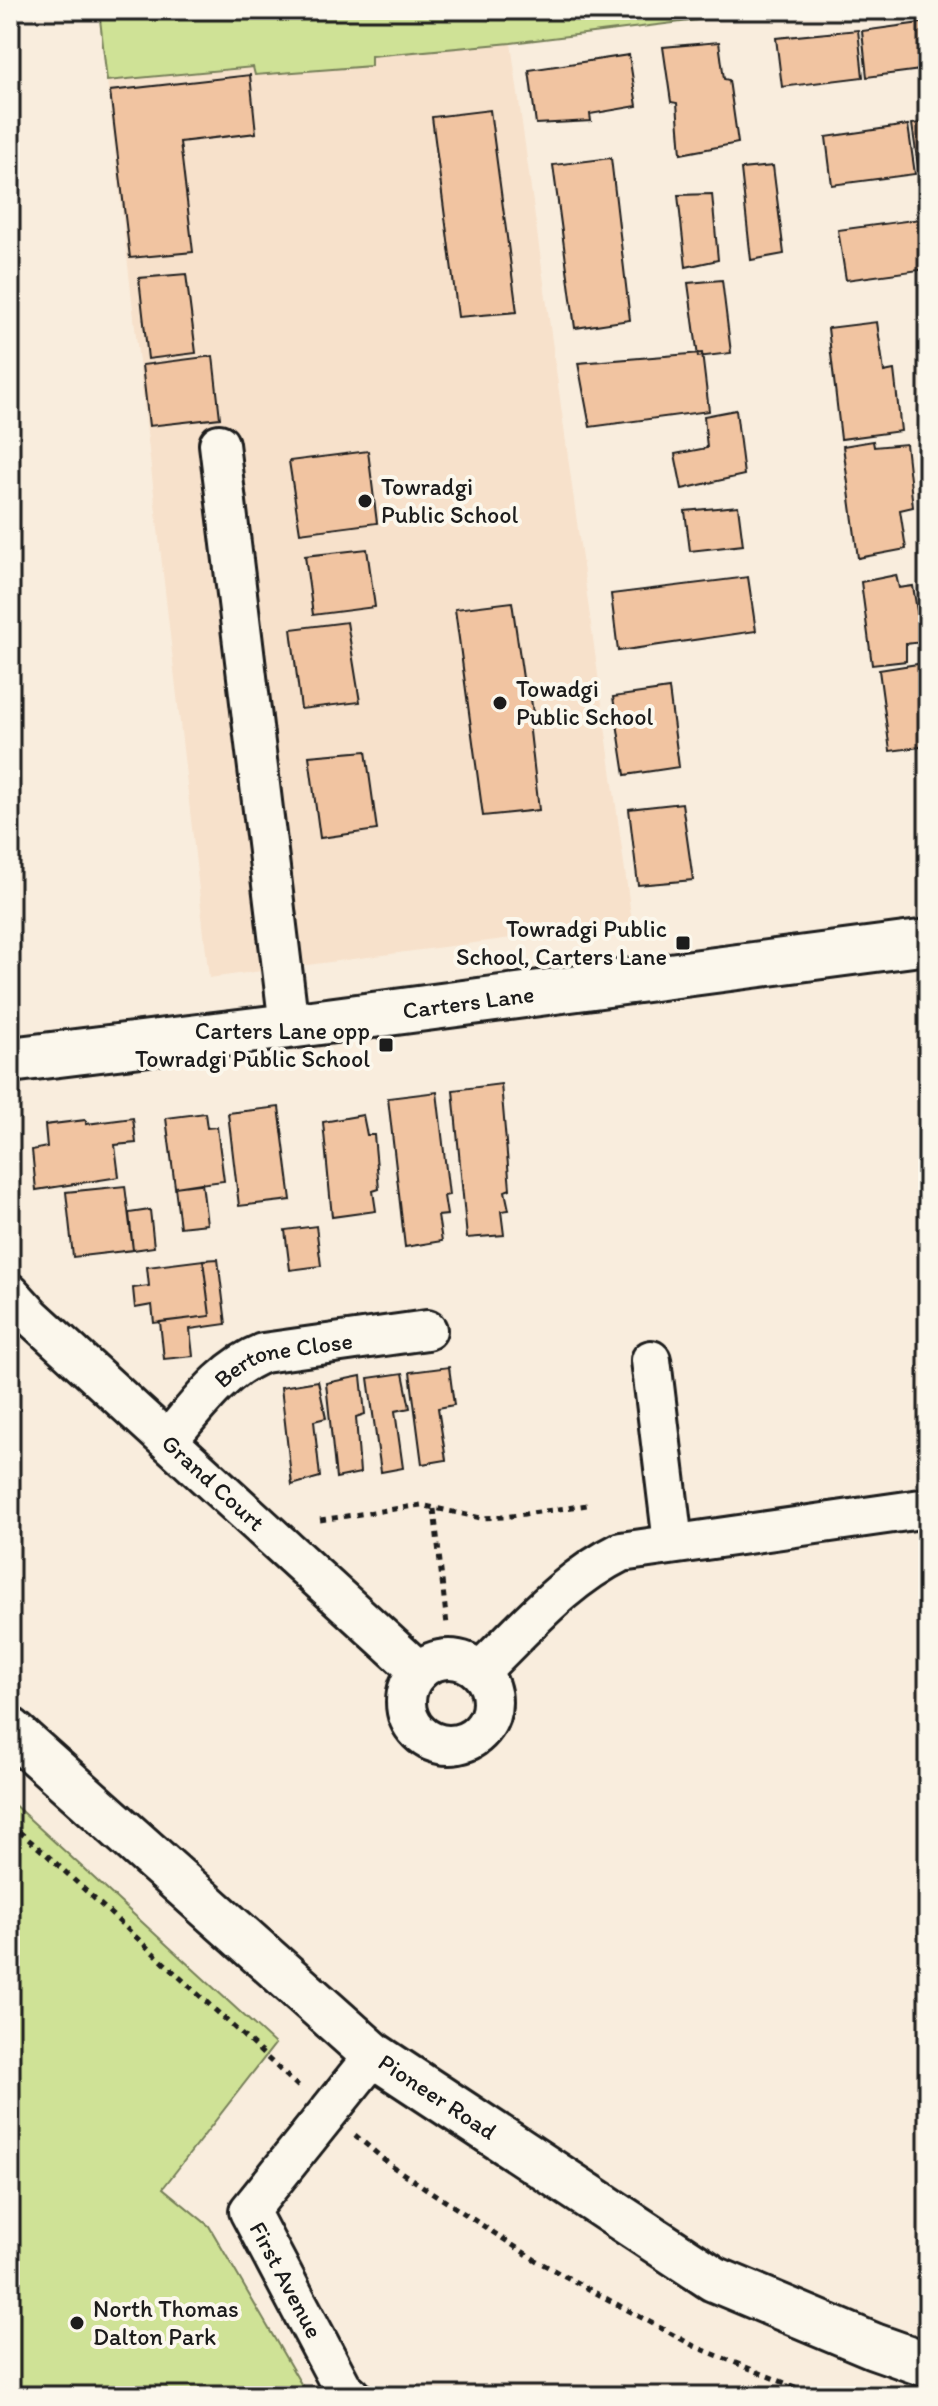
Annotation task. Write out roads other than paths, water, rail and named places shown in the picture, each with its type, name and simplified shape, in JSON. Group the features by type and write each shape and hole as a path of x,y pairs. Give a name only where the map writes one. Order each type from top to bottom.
{"main road":[{"name":"Carters Lane","path":"10,1060 928,942"},
{"name":"Pioneer Road","path":"10,1730 374,2055 714,2279 874,2346 928,2365"}],"street":[{"path":"219,444 289,1026"},
{"name":"Grand Court","path":"10,1293 32,1317 419,1671"},
{"name":"Bertone Close","path":"168,1440 228,1372 246,1360 263,1353 427,1330"},
{"path":"651,1360 673,1543"},
{"path":"480,1671 572,1581 599,1562 621,1552 928,1508"},
{"path":"442,1659 469,1663 480,1671 492,1697 492,1711 486,1725 464,1743 436,1743 423,1736 413,1725 407,1697 410,1684 419,1671 442,1659"},
{"name":"First Avenue","path":"352,2396 342,2387 249,2211 374,2055"}],"place":[{"name":"Towradgi Public School","path":"365,501"},
{"name":"Towadgi Public School","path":"500,703"},
{"name":"Towradgi Public School, Carters Lane","path":"683,943"},
{"name":"Carters Lane opp Towradgi Public School","path":"386,1045"},
{"name":"North Thomas Dalton Park","path":"77,2323"}]}
